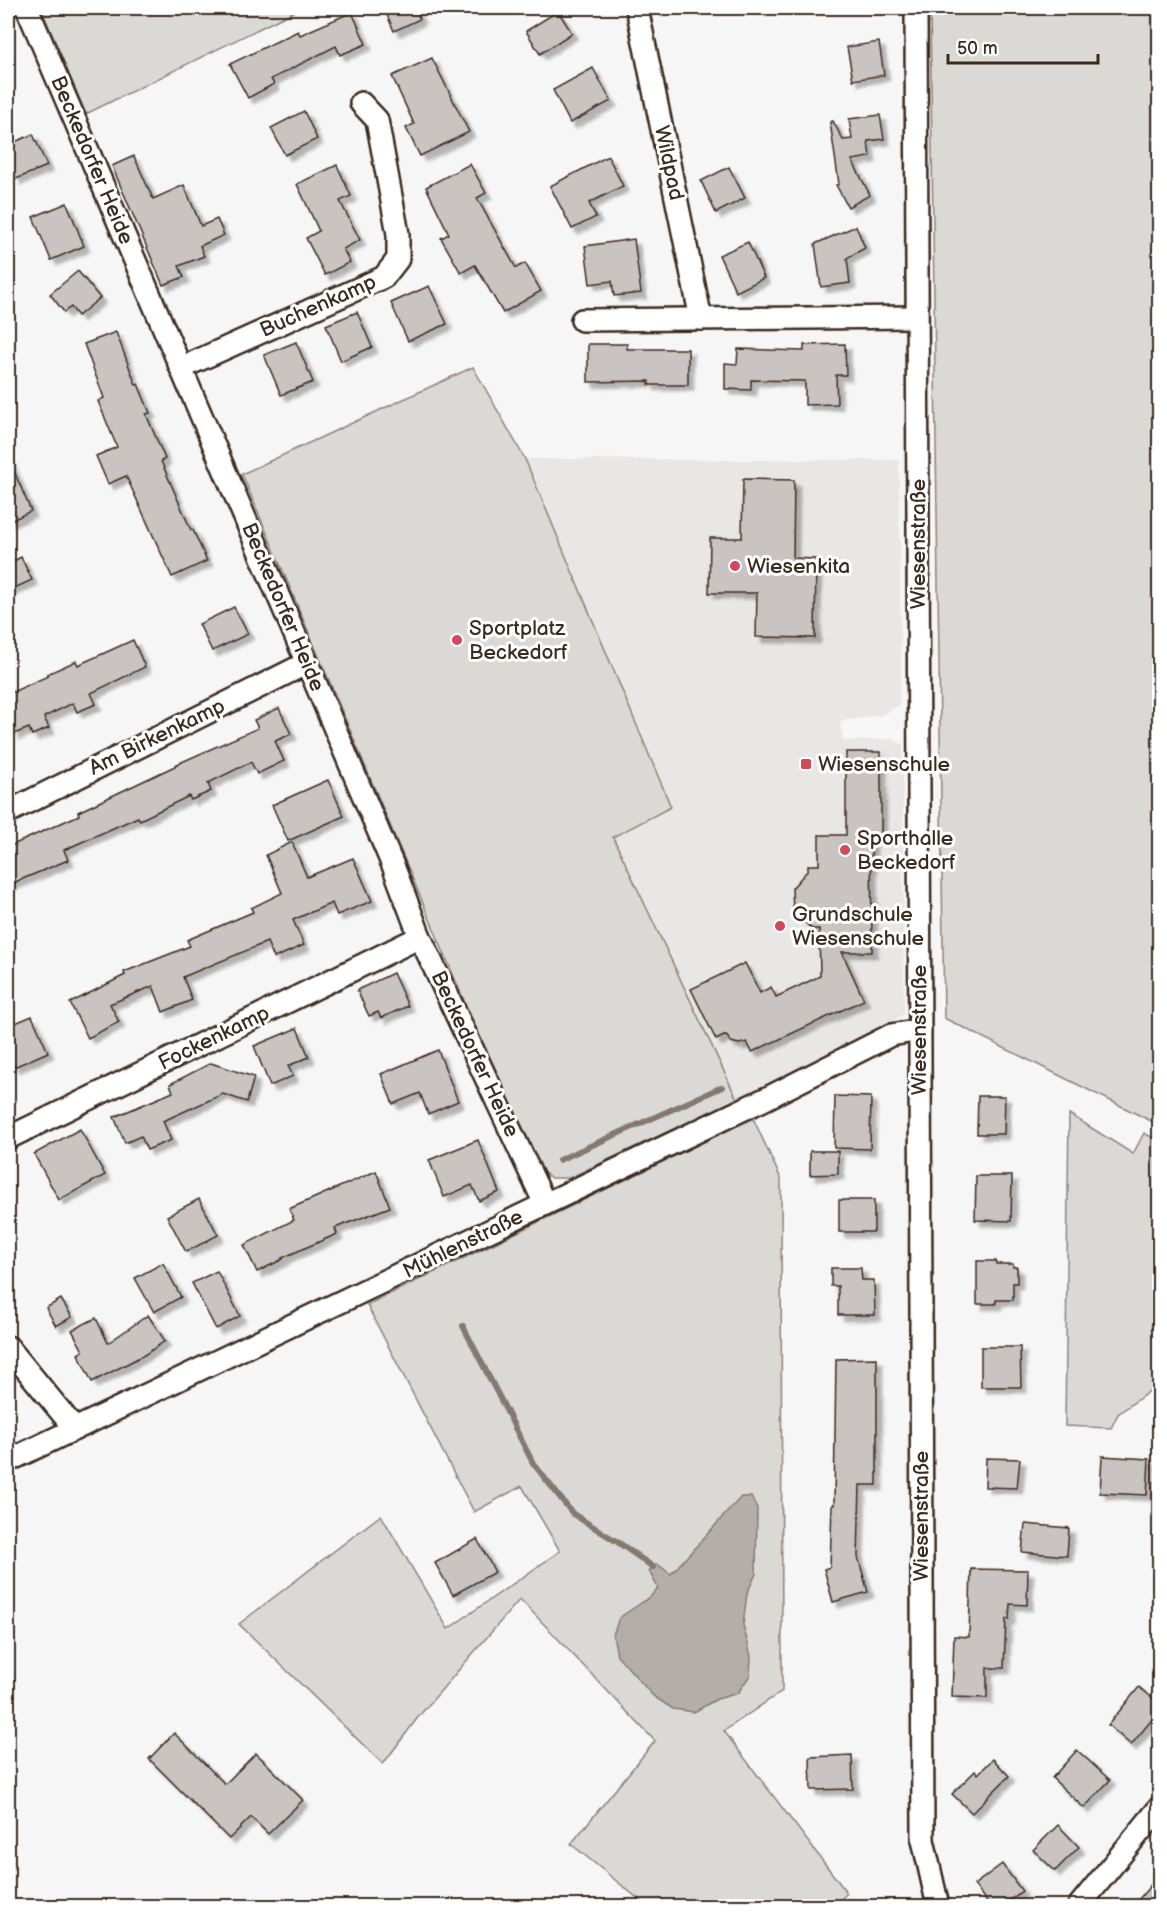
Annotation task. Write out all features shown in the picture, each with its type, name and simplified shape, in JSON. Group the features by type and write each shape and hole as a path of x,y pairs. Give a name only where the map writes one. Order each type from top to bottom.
{"street":[{"name":"Beckedorfer Heide","path":"27,8 394,868 420,937 545,1204"},
{"name":"Wildpad","path":"637,8 701,319"},
{"name":"Wiesenstraße","path":"915,8 922,1840 938,1906"},
{"name":"Buchenkamp","path":"181,368 384,277 398,259 398,234 377,120 361,103"},
{"path":"582,320 916,317"},
{"name":"Am Birkenkamp","path":"8,812 307,663"},
{"name":"Fockenkamp","path":"8,1138 420,937"},
{"name":"Mühlenstraße","path":"8,1461 767,1098 891,1035 920,1030"},
{"path":"8,1347 75,1429"},
{"path":"1082,1906 1160,1807"}],"shaded area":[{"path":"41,8 301,8 86,114"},
{"path":"930,8 1159,8 1159,1125 944,1018"},
{"name":"Sportplatz Beckedorf","path":"473,367 525,459 671,807 613,837 737,1099 569,1178 551,1178 533,1164 242,474"},
{"path":"525,459 899,460 901,673 899,705 882,715 840,721 843,741 892,739 903,744 904,1015 737,1099 613,837 671,807"},
{"path":"1069,1114 1133,1154 1144,1133 1159,1141 1159,1384 1118,1414 1111,1428 1065,1426"},
{"path":"753,1118 781,1179 782,1691 724,1731 847,1893 834,1906 647,1906 571,1844 655,1741 520,1599 419,1716 383,1764 239,1624 381,1515 448,1629 560,1551 522,1486 474,1512 367,1305"},
{"path":"741,1497 751,1497 757,1508 756,1574 747,1593 743,1625 751,1656 750,1675 738,1693 717,1699 694,1712 673,1709 653,1696 617,1655 613,1635 619,1618 650,1597 658,1588 649,1571 657,1564 671,1574"}],"building":[{"path":"384,8 415,8 420,19 394,31"},
{"path":"558,11 572,33 540,54 526,31"},
{"path":"352,12 366,44 340,55 336,46 271,79 274,84 248,98 230,64 298,31 300,35"},
{"path":"879,42 884,75 853,80 847,47"},
{"path":"432,58 469,132 420,156 406,128 414,124 392,76"},
{"path":"593,68 611,101 570,123 553,90"},
{"path":"304,111 317,139 285,155 271,128"},
{"path":"880,115 884,139 868,141 870,157 852,160 870,195 848,207 836,185 839,184 830,122 833,121 843,140 852,139 849,119"},
{"path":"33,134 47,166 16,179 8,160 8,145"},
{"path":"134,156 153,199 184,185 201,226 217,219 224,235 200,246 204,256 179,266 184,277 163,285 112,166"},
{"path":"608,156 623,186 589,203 596,217 572,229 550,186"},
{"path":"470,164 486,193 477,198 516,268 525,263 541,291 503,313 475,265 461,273 441,238 449,234 426,187"},
{"path":"337,165 351,196 340,201 360,240 343,249 350,262 325,275 306,238 319,231 297,184"},
{"path":"729,167 745,198 716,213 701,181"},
{"path":"67,203 84,246 51,260 33,217"},
{"path":"856,226 865,248 847,258 850,283 821,287 815,244"},
{"path":"634,239 641,293 614,296 612,281 590,284 585,246"},
{"path":"748,242 764,278 736,292 719,255"},
{"path":"78,271 100,298 78,316 71,307 64,312 50,294"},
{"path":"429,286 447,324 408,341 391,303"},
{"path":"357,312 372,347 341,361 326,325"},
{"path":"116,332 136,385 138,384 150,413 146,414 165,459 161,461 207,561 172,577 126,476 108,484 96,456 117,447 98,401 104,398 84,344"},
{"path":"296,342 313,382 281,395 264,355"},
{"path":"588,344 627,344 627,349 688,349 688,385 649,385 649,381 588,382"},
{"path":"845,344 846,375 836,375 837,404 805,405 805,381 751,380 751,390 725,389 725,363 737,364 738,349 804,351 804,345"},
{"path":"8,457 31,511 8,522"},
{"path":"743,479 794,480 793,558 816,559 815,638 756,637 757,593 709,593 710,538 742,538"},
{"path":"21,557 32,580 8,591 8,564"},
{"path":"234,607 248,634 212,651 199,624"},
{"path":"133,640 145,667 91,693 96,704 77,712 73,703 44,717 49,728 32,735 29,728 14,734 8,719 8,694 76,661 78,665"},
{"path":"279,708 291,734 275,741 284,761 257,774 251,762 208,783 211,791 191,800 189,796 140,820 138,817 64,850 68,860 8,885 8,847 79,815 78,812 175,765 258,728 254,720"},
{"path":"846,752 881,752 881,835 871,835 872,952 842,952 864,1000 752,1052 747,1042 739,1044 731,1042 726,1035 716,1040 691,989 745,963 760,993 771,987 776,997 820,976 819,929 812,929 793,911 792,888 808,870 808,865 819,865 819,835 846,835"},
{"path":"328,780 344,816 288,841 272,805"},
{"path":"292,842 307,877 353,858 372,901 337,915 332,903 293,920 304,945 274,958 267,942 183,977 192,1000 163,1012 153,986 110,1004 119,1022 88,1038 70,1003 125,975 124,972 190,946 187,940 253,912 251,908 282,893 266,855"},
{"path":"393,973 408,1006 381,1018 378,1012 369,1016 357,990"},
{"path":"32,1016 48,1052 14,1067 8,1053 8,1026"},
{"path":"297,1028 309,1057 288,1066 293,1076 270,1086 254,1046"},
{"path":"438,1050 458,1101 428,1114 420,1093 393,1104 381,1074"},
{"path":"211,1063 254,1077 247,1102 223,1094 163,1121 171,1140 147,1150 141,1136 125,1143 114,1117 173,1092 170,1084"},
{"path":"835,1096 871,1097 870,1149 834,1148"},
{"path":"978,1096 1005,1096 1004,1134 977,1134"},
{"path":"80,1129 105,1175 59,1200 34,1154"},
{"path":"478,1140 499,1192 479,1201 472,1185 444,1197 429,1160"},
{"path":"810,1151 838,1151 838,1174 810,1175"},
{"path":"376,1171 390,1207 335,1228 337,1234 282,1258 257,1272 244,1245 294,1220 289,1209"},
{"path":"976,1176 1012,1176 1011,1221 975,1220"},
{"path":"199,1199 218,1235 186,1252 167,1216"},
{"path":"839,1200 874,1200 874,1232 839,1232"},
{"path":"977,1261 996,1261 996,1264 1013,1264 1013,1267 1017,1267 1017,1283 1013,1283 1013,1300 996,1300 996,1304 977,1304"},
{"path":"163,1263 181,1297 154,1312 135,1278"},
{"path":"831,1268 861,1268 862,1280 874,1280 875,1315 838,1315 838,1286 831,1286"},
{"path":"217,1271 240,1316 216,1329 192,1283"},
{"path":"61,1299 72,1317 56,1326 46,1308"},
{"path":"148,1315 165,1341 144,1355 92,1382 78,1354 83,1351 72,1330 96,1318 108,1343"},
{"path":"981,1347 1020,1347 1021,1387 981,1387"},
{"path":"877,1358 877,1485 860,1485 858,1557 868,1592 833,1602 824,1569 830,1567 832,1505 834,1505 836,1359"},
{"path":"1102,1456 1149,1459 1147,1495 1100,1493"},
{"path":"986,1458 1020,1459 1017,1488 985,1487"},
{"path":"1025,1524 1069,1528 1067,1556 1022,1552"},
{"path":"477,1539 495,1572 453,1595 435,1563"},
{"path":"971,1569 1028,1570 1027,1605 1010,1604 1009,1619 1006,1619 1004,1668 987,1668 987,1698 952,1697 954,1636 969,1637"},
{"path":"1139,1687 1160,1704 1160,1710 1131,1745 1108,1725"},
{"path":"174,1733 225,1784 256,1753 303,1800 268,1834 251,1817 229,1839 149,1759"},
{"path":"1077,1750 1110,1780 1084,1808 1052,1778"},
{"path":"852,1755 853,1789 811,1790 810,1757"},
{"path":"993,1759 1009,1776 972,1813 952,1794 975,1771 978,1774"},
{"path":"1058,1825 1079,1847 1055,1871 1033,1850"},
{"path":"1002,1864 1022,1891 1002,1906 990,1906 974,1885"},
{"path":"1160,1874 1160,1906 1133,1906"}],"waterway":[{"path":"559,1160 722,1087"},
{"path":"463,1326 533,1463 573,1514 653,1567"}],"place":[{"name":"Wiesenkita","path":"735,566"},
{"name":"Sportplatz Beckedorf","path":"457,640"},
{"name":"Wiesenschule","path":"806,764"},
{"name":"Sporthalle Beckedorf","path":"845,850"},
{"name":"Grundschule Wiesenschule","path":"780,926"}]}
